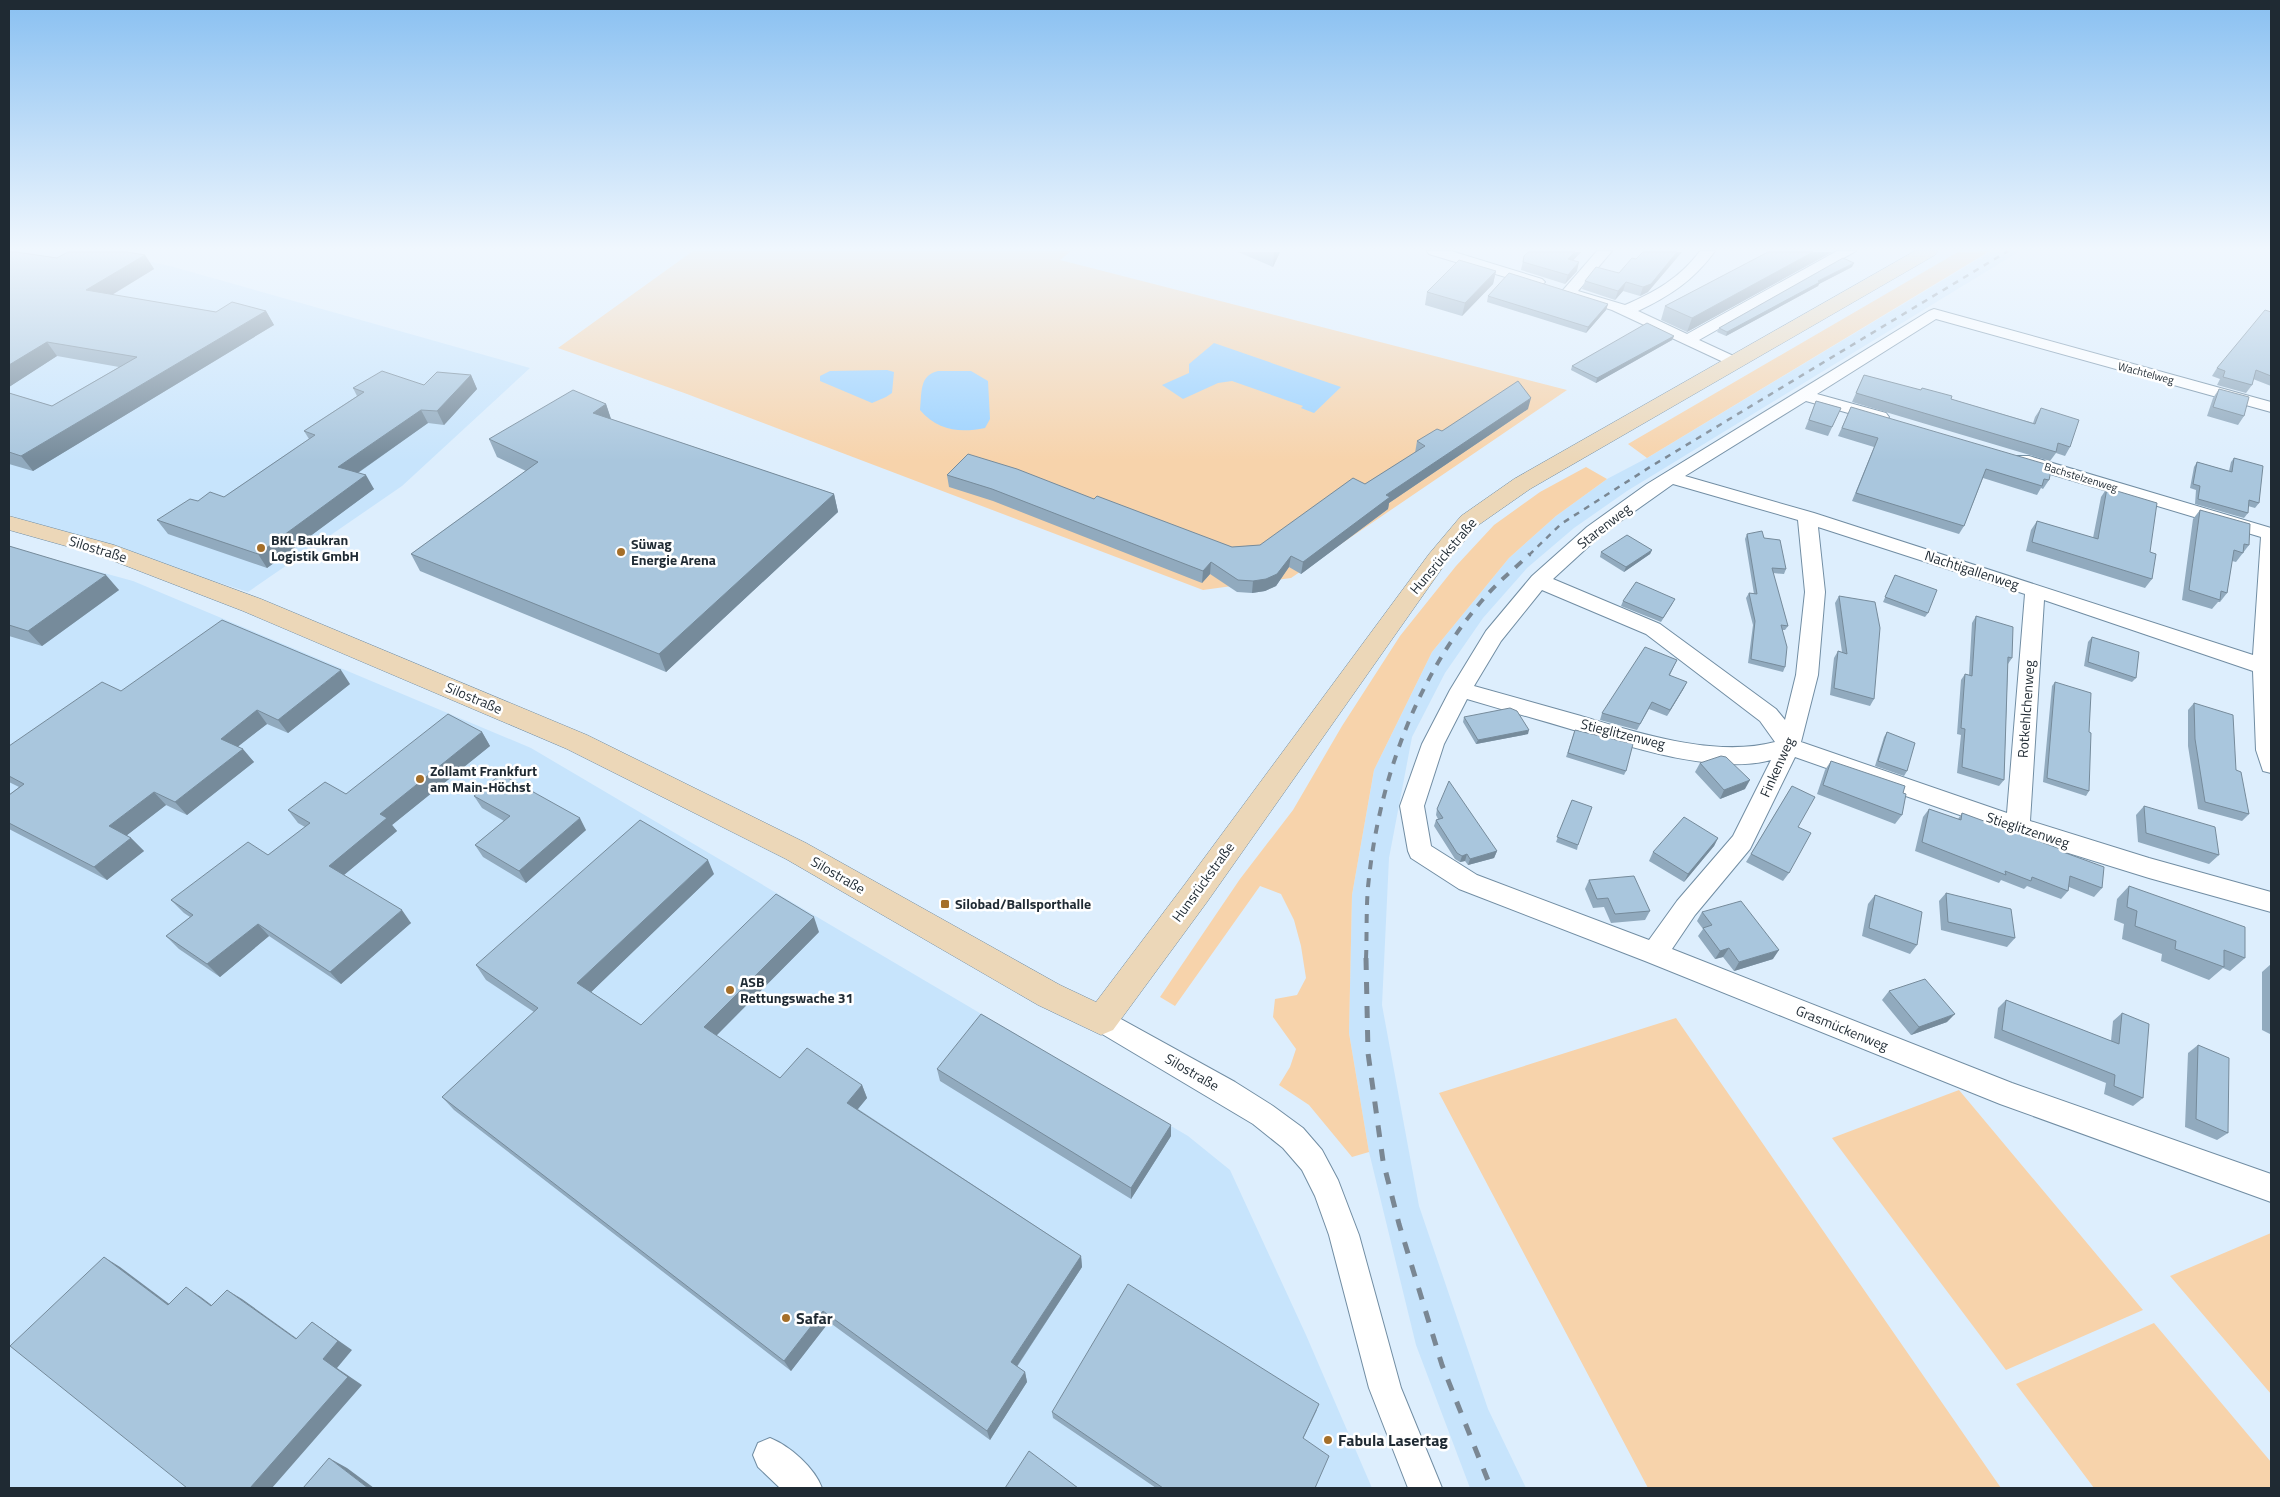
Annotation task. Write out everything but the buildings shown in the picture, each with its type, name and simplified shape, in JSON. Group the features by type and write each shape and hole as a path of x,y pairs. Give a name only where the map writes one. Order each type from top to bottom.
{"main road":[{"name":"Hunsrückstraße","path":"1101,1020 1196,893 1398,610 1468,521 1522,484 1807,321"},
{"name":"Silostraße","path":"9,523 106,550 252,605 577,742 796,851 1049,995 1101,1020"}],"street":[{"path":"1646,321 1734,362"},
{"path":"1687,340 1722,321"},
{"name":"Starenweg","path":"1420,851 1412,806 1433,744 1460,690 1493,636 1539,581 1594,531 1670,477 1923,321"},
{"name":"Wachtelweg","path":"1959,321 2271,407"},
{"path":"1804,395 1899,423"},
{"name":"Bachstelzenweg","path":"2004,454 2271,534"},
{"name":"Nachtigallenweg","path":"1670,477 1806,517 2267,667"},
{"name":"Finkenweg","path":"1654,954 1686,908 1742,842 1789,746 1807,675 1815,592 1806,517"},
{"path":"2271,534 2267,667 2267,750 2271,765"},
{"path":"1539,581 1653,629 1768,714 1789,746"},
{"name":"Rotkehlchenweg","path":"2018,828 2035,590"},
{"name":"Stieglitzenweg","path":"1460,690 1615,734 1702,753 1756,755 1773,753 1789,746 2018,828 2192,882 2271,902"},
{"name":"Grasmückenweg","path":"1420,851 1468,882 2010,1095 2271,1188"},
{"name":"Silostraße","path":"1101,1020 1263,1115 1293,1138 1312,1160 1328,1190 1344,1235 1385,1388 1425,1488"},
{"path":"770,1455 805,1488"}],"shaded area":[{"path":"9,321 364,321 530,368 402,486 248,592 9,515"},
{"path":"596,321 1297,321 1567,390 1291,578 1203,590 687,394 558,348"},
{"path":"1840,321 1874,321 1647,458 1628,444"},
{"path":"1875,321 1906,321 1627,491 1574,528 1527,568 1483,618 1445,673 1412,737 1389,858 1382,1005 1419,1206 1488,1409 1526,1488 1470,1488 1416,1345 1369,1152 1349,1033 1352,895 1374,770 1432,652 1509,558 1556,516 1607,479 1647,458"},
{"path":"1586,467 1607,479 1556,516 1509,558 1432,652 1374,770 1352,895 1349,1033 1369,1152 1352,1157 1309,1105 1279,1085 1290,1067 1296,1049 1273,1017 1275,999 1297,995 1306,978 1301,946 1294,920 1281,894 1260,886 1175,1006 1160,997 1240,879 1293,810 1342,726 1400,636 1456,566 1494,525 1540,492"},
{"path":"9,547 133,581 531,748 1188,1136 1230,1170 1306,1335 1372,1488 9,1488"},
{"path":"1676,1018 2001,1488 1648,1488 1439,1093"},
{"path":"1959,1090 2143,1310 2006,1370 1832,1138"},
{"path":"2271,1233 2271,1394 2170,1276"},
{"path":"2154,1323 2271,1462 2271,1488 2094,1488 2016,1384"}],"water":[{"path":"1214,343 1341,387 1314,413 1301,408 1303,406 1232,381 1218,383 1183,399 1162,385 1189,373 1189,364"},
{"path":"887,370 894,372 892,393 872,403 820,381 820,376 830,371"},
{"path":"938,371 971,371 988,381 990,419 985,428 976,430 950,429 934,422 920,410 924,381 927,376"}],"railway":[{"path":"1529,555 1561,524 1650,467 1892,321"},
{"path":"1366,958 1367,896 1373,848 1391,770 1404,732 1439,660 1461,627 1491,590 1530,554"},
{"path":"1366,958 1368,1053 1383,1161 1399,1224 1442,1365 1491,1488"}],"place":[{"name":"BKL Baukran Logistik GmbH","path":"261,548"},
{"name":"Süwag Energie Arena","path":"621,552"},
{"name":"Zollamt Frankfurt am Main-Höchst","path":"420,779"},
{"name":"Silobad/Ballsporthalle","path":"945,904"},
{"name":"ASB Rettungswache 31","path":"730,990"},
{"name":"Safar","path":"786,1318"},
{"name":"Fabula Lasertag","path":"1328,1440"}]}
